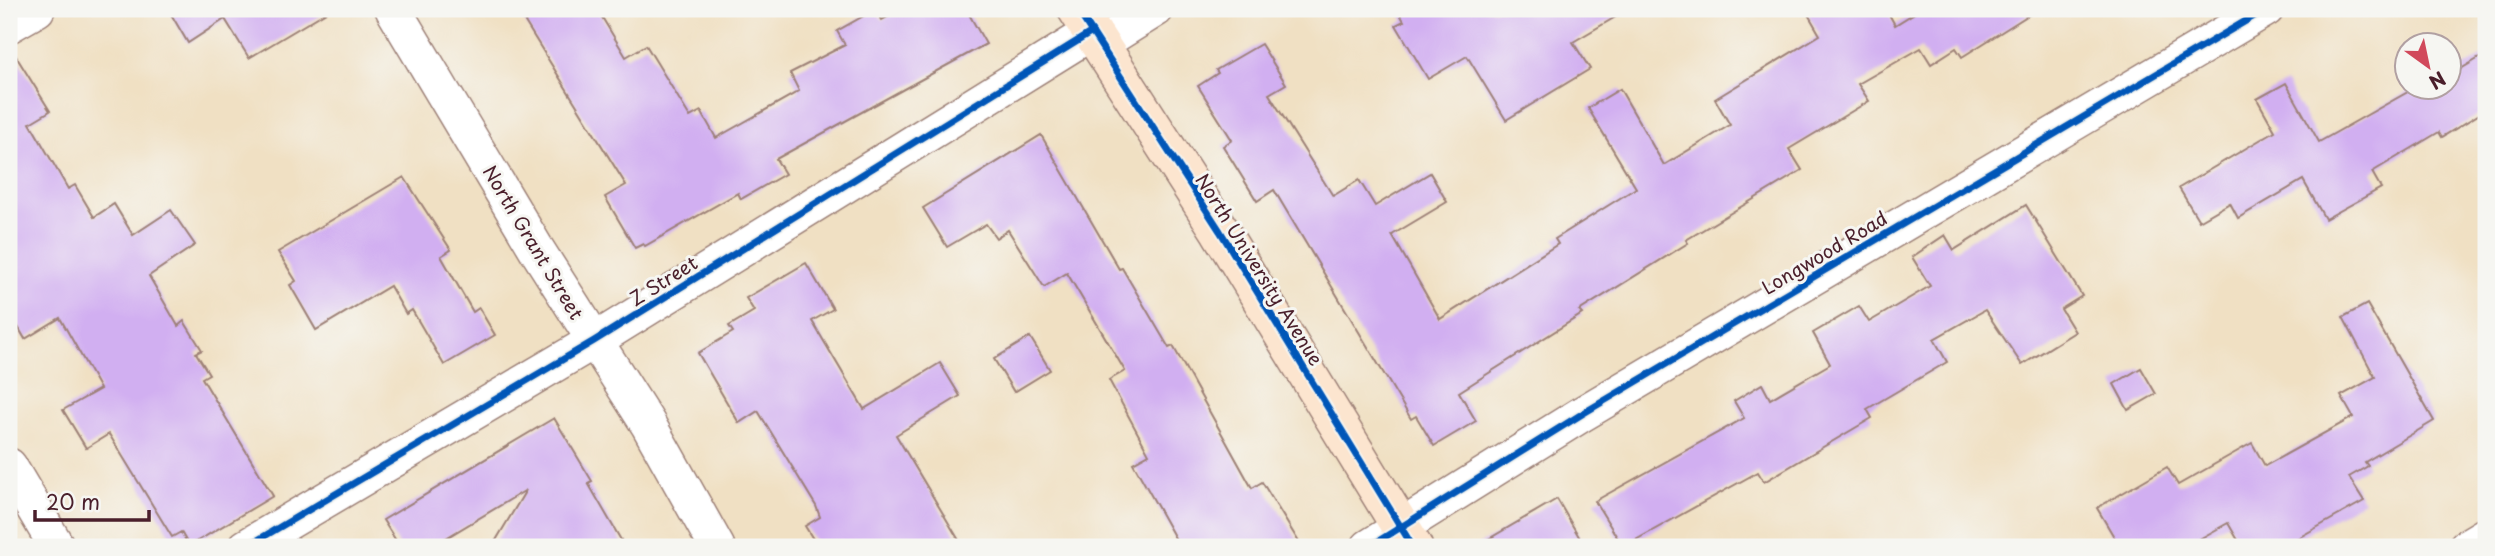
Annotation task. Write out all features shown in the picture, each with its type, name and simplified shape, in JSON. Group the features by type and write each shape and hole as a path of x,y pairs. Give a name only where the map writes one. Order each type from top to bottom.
{"street":[{"path":"9,25 37,9"},
{"name":"North Grant Street","path":"393,9 594,341 648,424 717,547"},
{"name":"Z Street","path":"246,547 594,341 1089,28 1156,9"},
{"name":"Longwood Road","path":"1394,541 1582,414 2266,9"},
{"name":"North University Avenue","path":"1089,28 1220,231 1394,541"},
{"path":"9,466 57,547"},
{"path":"2466,547 2486,535"}],"building":[{"path":"168,9 331,9 249,58 225,19 188,43"},
{"path":"517,9 597,9 626,57 646,45 690,117 701,111 716,138 799,91 790,73 845,45 837,31 876,9 882,20 902,9 966,9 986,44 776,159 785,174 741,199 738,193 645,246 643,244 635,248 605,197 626,185"},
{"path":"1397,9 1629,9 1573,42 1590,69 1506,120 1467,56 1428,79 1396,25 1404,21"},
{"path":"1805,9 1886,9 1895,25 1921,9 2038,9 1962,57 1956,48 1931,64 1921,48 1858,84 1869,101 1789,149 1802,170 1686,240 1688,243 1579,311 1582,314 1459,392 1476,421 1434,446 1416,416 1411,419 1274,190 1257,201 1223,146 1232,140 1198,86 1218,73 1216,70 1261,44 1286,84 1269,94 1333,196 1359,180 1375,206 1430,173 1447,202 1392,235 1440,319 1558,244 1555,239 1636,188 1588,108 1620,89 1664,165 1730,125 1715,99 1820,35"},
{"path":"9,45 50,111 30,123 68,189 75,185 94,217 114,204 133,235 171,210 195,245 149,276 178,326 184,321 202,350 196,353 209,374 202,378 273,496 189,546 181,532 172,537 109,434 86,448 63,410 100,389 60,318 25,339 9,311"},
{"path":"2486,54 2486,110 2442,137 2439,132 2372,172 2381,188 2325,219 2303,180 2238,218 2230,203 2199,221 2179,188 2275,131 2257,99 2286,83 2319,142 2394,100 2394,102 2464,102 2464,67"},
{"path":"1041,135 1119,269 1122,268 1169,348 1173,346 1252,488 1262,482 1302,547 1180,547 1133,463 1149,454 1109,380 1125,371 1067,273 1044,287 1008,230 996,238 986,224 947,247 923,208"},
{"path":"404,177 451,250 441,256 473,312 479,308 495,335 444,365 412,310 406,314 390,286 316,330 290,285 296,281 278,252"},
{"path":"2026,205 2082,296 2061,309 2075,332 2022,365 1985,310 1934,339 1947,362 1867,409 1872,418 1764,482 1758,472 1623,547 1595,501 1744,418 1734,401 1762,384 1770,399 1830,364 1813,333 1859,306 1869,322 1930,286 1912,257 1945,235 1954,250"},
{"path":"806,263 833,309 812,321 864,409 940,363 960,396 896,435 963,547 818,547 805,526 820,517 816,506 758,411 739,423 698,353 733,332 729,326 754,311 746,298"},
{"path":"2367,304 2434,421 2365,462 2368,466 2349,477 2364,501 2282,547 2242,547 2228,523 2185,547 2120,547 2097,508 2167,467 2178,485 2252,443 2265,466 2353,417 2341,396 2375,377 2343,317"},
{"path":"1030,337 1050,370 1014,392 994,359"},
{"path":"2141,368 2156,394 2128,410 2114,384"},
{"path":"554,418 592,481 588,483 625,547 492,547 526,490 431,547 400,547 383,520"},
{"path":"1557,499 1585,547 1475,547"}],"cycle path":[{"path":"1077,9 1220,231 1413,547"},
{"path":"1369,547 1582,414 2266,9"},
{"path":"246,547 594,341 1092,32"}]}
